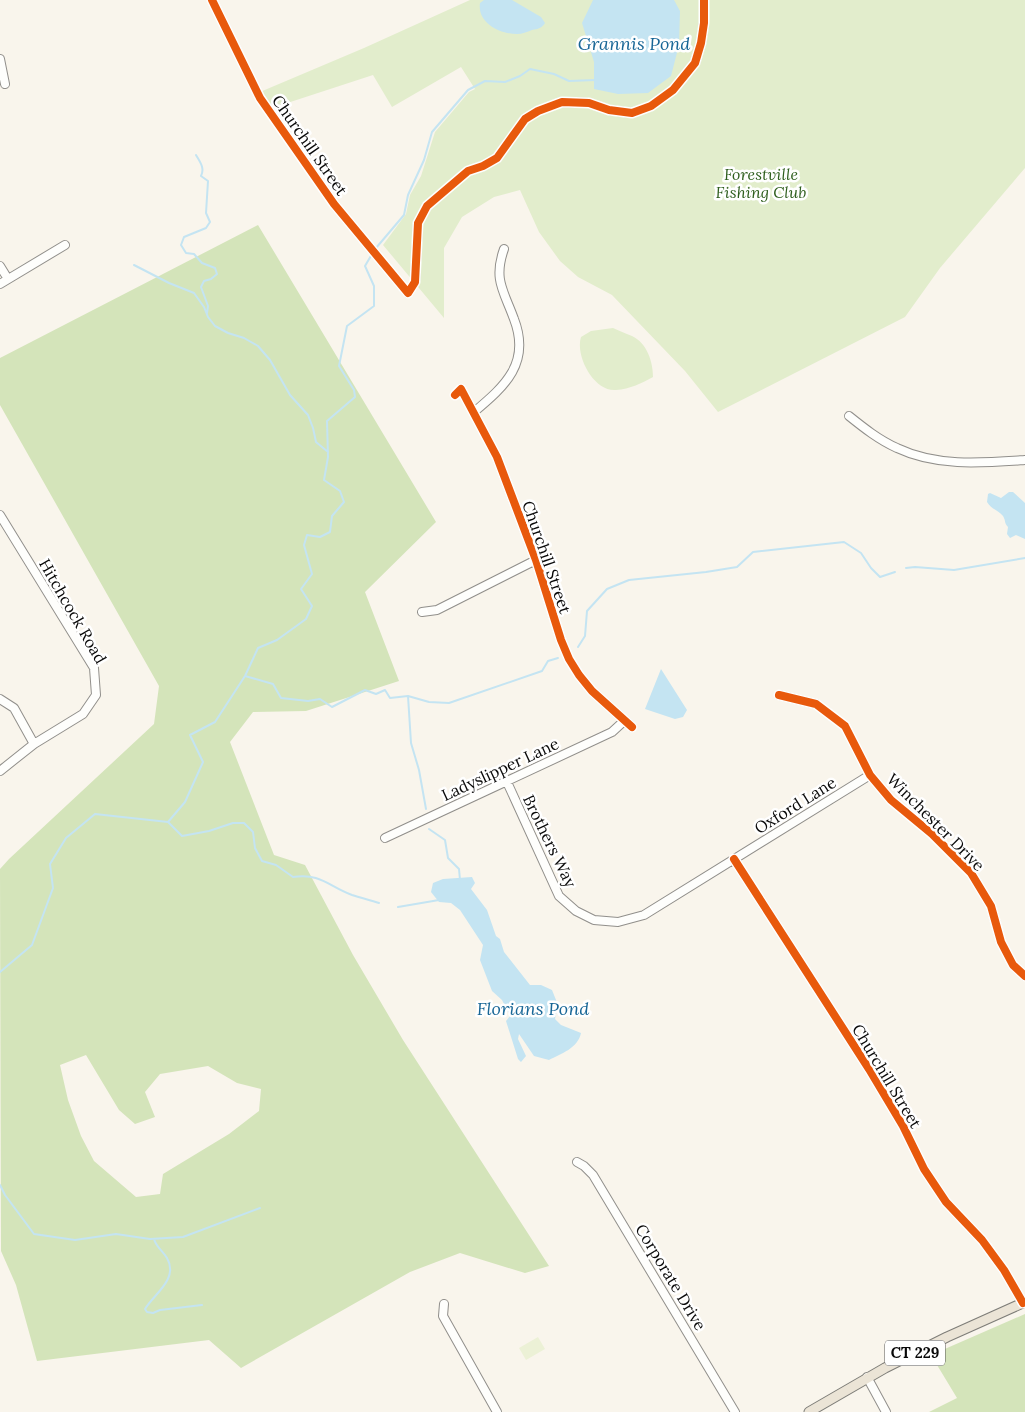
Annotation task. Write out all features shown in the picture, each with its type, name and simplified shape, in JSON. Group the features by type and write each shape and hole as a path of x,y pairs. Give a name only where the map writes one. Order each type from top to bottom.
{"main road":[{"name":"CT 229","path":"809,1412 867,1377 1024,1302"}],"street":[{"name":"Churchill Street","path":"212,0 260,98 334,204 408,293 415,282 418,223 427,206 468,171 483,166 497,158 525,119 538,111 562,102 589,103 609,110 632,113 651,106 672,90 695,63 704,23 704,0"},
{"path":"0,59 5,84"},
{"path":"0,284 65,245"},
{"path":"474,412 500,391 514,370 520,347 515,320 505,298 499,276 500,258 504,249"},
{"path":"0,266 8,279"},
{"name":"Churchill Street","path":"455,395 461,389 497,457 536,560 569,660 592,691 632,727"},
{"path":"849,416 896,448 922,457 952,463 1025,460"},
{"name":"Hitchcock Road","path":"0,515 94,668 96,695 83,714 34,744 0,771"},
{"path":"422,612 437,610 536,560"},
{"name":"Winchester Drive","path":"779,695 816,704 845,726 870,775 891,800 932,834 971,872 991,906 1001,942 1013,965 1025,976"},
{"path":"0,699 14,708 34,744"},
{"name":"Ladyslipper Lane","path":"385,838 612,732 624,720"},
{"name":"Oxford Lane","path":"734,859 870,775"},
{"name":"Brothers Way","path":"507,782 559,896 576,911 594,920 618,922 644,916 734,859"},
{"name":"Churchill Street","path":"734,859 869,1069 903,1126 924,1169 946,1202 982,1240 999,1262 1024,1302"},
{"name":"Corporate Drive","path":"577,1162 593,1175 735,1412"},
{"path":"444,1304 443,1316 497,1412"},
{"path":"867,1377 886,1412"}],"green space":[{"name":"Forestville Fishing Club","path":"470,0 1025,0 1025,168 940,268 905,317 718,412 685,371 612,295 578,277 560,261 539,232 520,190 494,197 462,217 444,248 444,318 383,245 406,214 410,195 421,176 435,132 469,92 475,89 461,67 392,107 373,75 272,108 260,92"},
{"path":"258,225 436,522 365,592 399,681 306,711 253,712 230,742 274,855 305,865 353,955 403,1040 549,1266 525,1273 460,1253 410,1272 241,1368 209,1340 37,1361 16,1285 1,1251 0,869 154,724 159,686 0,405 0,358","holes":["86,1055 119,1110 135,1124 155,1117 145,1092 160,1074 208,1066 237,1083 261,1089 259,1111 229,1134 163,1174 160,1194 136,1197 94,1161 81,1136 68,1100 60,1065"]},
{"path":"613,328 632,336 642,343 652,365 653,377 631,387 616,390 600,385 594,379 588,371 581,354 581,337 591,331"},
{"path":"1025,1314 1025,1412 929,1412 957,1398 931,1355"},
{"path":"538,1337 545,1349 526,1360 519,1348"}],"water":[{"path":"484,0 512,0 541,17 545,23 540,28 523,33 504,32 491,26 482,16 480,3"},
{"name":"Grannis Pond","path":"593,0 674,0 680,11 679,45 671,76 648,93 618,94 594,89 594,62 582,23"},
{"path":"1009,492 1013,492 1025,503 1025,539 1016,535 1010,538 1007,534 1008,527 1003,516 987,502 988,494 990,493 1001,498"},
{"path":"661,669 687,710 683,717 675,719 645,709"},
{"name":"Florians Pond","path":"472,877 475,883 471,889 487,910 504,952 530,985 541,985 552,990 558,1005 555,1019 561,1025 581,1033 573,1047 564,1053 549,1060 534,1056 519,1034 518,1039 526,1056 521,1062 518,1059 506,1021 510,1016 502,1000 492,991 480,960 483,945 460,910 451,903 439,902 431,892 433,883 443,879"}],"waterway":[{"path":"376,248 404,215 408,195 424,160 432,132 468,90 485,81 505,82 520,76 530,69 554,74 569,81 596,80"},
{"path":"196,155 202,168 201,176 208,181 206,213 210,222 206,228 184,237 181,245 186,253 194,254 202,263 215,268 217,274 211,279 204,281 201,287 208,306 207,313"},
{"path":"0,972 32,945 53,888 50,864 66,838 95,814 168,822 185,802 203,762 190,735 215,722 245,676 258,648 277,640 306,619 312,606 301,589 312,574 304,545 307,535 320,537 330,532 332,516 344,502 340,491 324,480 328,457 327,421 355,397 354,390 339,366 347,326 374,306 374,286 365,266 372,254"},
{"path":"134,265 169,283 194,293 215,326 258,346 270,360 290,395 308,415 316,442 328,452"},
{"path":"578,647 585,636 587,611 607,589 629,580 737,567 753,552 844,542 861,553 880,577 895,572"},
{"path":"906,568 954,570 1025,558"},
{"path":"245,676 273,684 281,698 308,701 320,699 332,707 365,690 376,694 385,690 390,698 408,696 429,702 449,703 542,671 548,661 558,658"},
{"path":"408,696 411,743 419,770 426,809"},
{"path":"168,822 182,836 209,831 233,823 244,823 253,832 255,848 262,861 276,865 293,877 303,876 318,879 352,895 379,903"},
{"path":"429,829 445,840 448,858 459,869 460,880"},
{"path":"398,907 439,900"},
{"path":"0,1185 5,1195 34,1234 75,1240 116,1234 150,1239 183,1237 260,1208"},
{"path":"154,1239 167,1258 170,1273 164,1286 145,1309 147,1312 153,1313 160,1310 202,1305"}],"cycle path":[{"path":"212,0 260,98 334,204 408,293 415,282 418,223 427,206 468,171 483,166 497,158 525,119 538,111 562,102 589,103 609,110 632,113 651,106 673,90 695,63 704,23 704,0"},
{"path":"455,395 461,389 497,457 536,560 561,640 569,659 592,691 632,727"},
{"path":"779,695 816,704 845,726 870,775 891,800 932,834 971,873 991,906 1001,942 1013,965 1025,976"},
{"path":"734,859 869,1069 903,1126 924,1169 946,1202 982,1240 1004,1270 1023,1303"}]}
